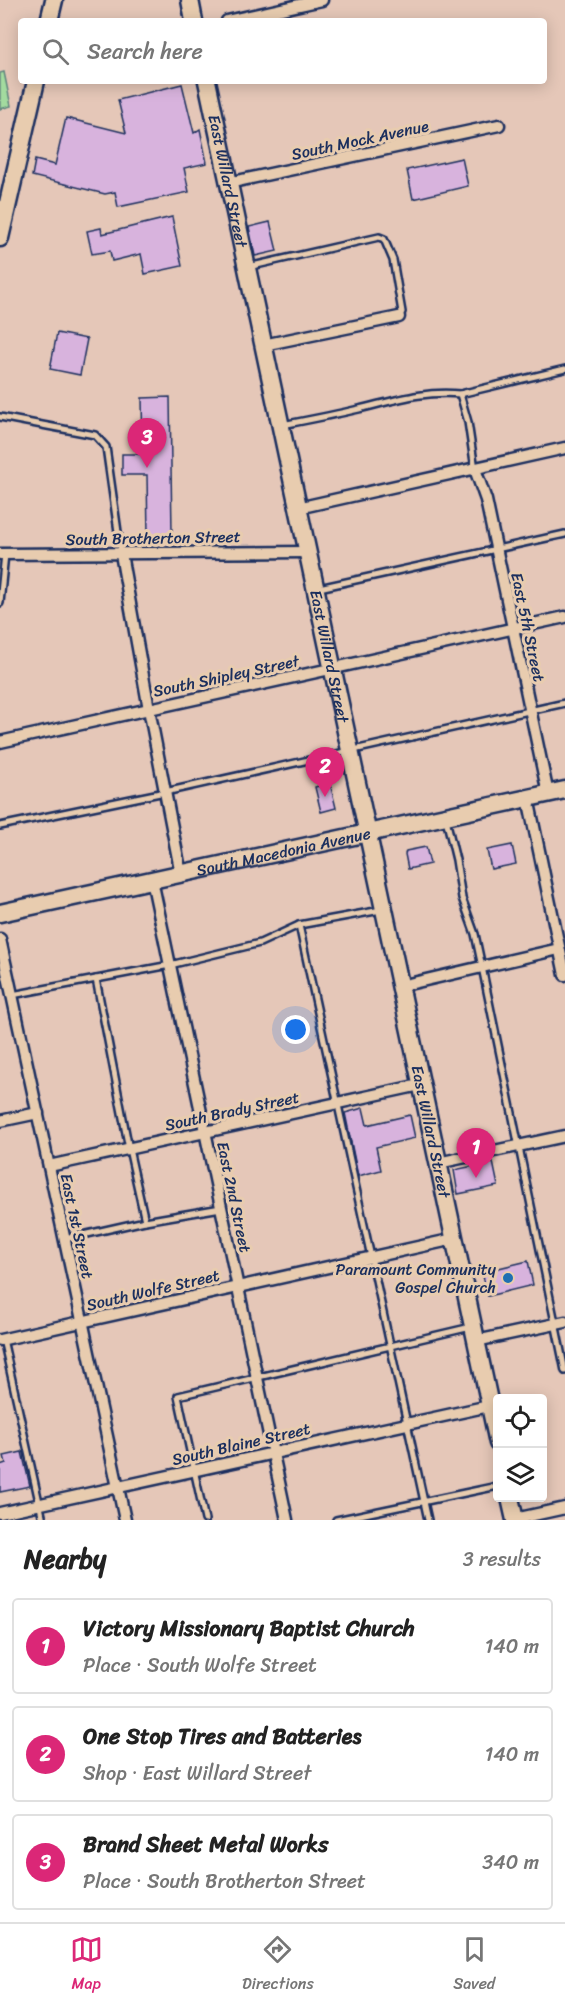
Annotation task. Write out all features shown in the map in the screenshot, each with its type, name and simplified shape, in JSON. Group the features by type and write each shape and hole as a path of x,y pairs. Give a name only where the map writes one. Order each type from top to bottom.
{"street":[{"path":"51,18 54,0"},
{"path":"190,0 193,18"},
{"path":"241,18 322,0"},
{"path":"0,238 35,84"},
{"name":"East Willard Street","path":"208,84 493,1422"},
{"name":"South Mock Avenue","path":"228,183 499,125"},
{"path":"263,345 399,317"},
{"path":"298,508 565,448"},
{"name":"East 5th Street","path":"475,469 486,500 548,794"},
{"name":"South Brotherton Street","path":"2,554 307,552"},
{"path":"121,554 182,874"},
{"name":"South Shipley Street","path":"0,742 565,618"},
{"name":"South Macedonia Avenue","path":"0,913 565,790"},
{"path":"528,798 565,975"},
{"name":"East 2nd Street","path":"152,880 287,1520"},
{"name":"East 1st Street","path":"0,939 125,1520"},
{"path":"400,986 559,949"},
{"name":"South Brady Street","path":"49,1166 420,1085"},
{"path":"0,1121 38,1113"},
{"path":"438,1163 565,1136"},
{"name":"South Wolfe Street","path":"1,1339 454,1239"},
{"path":"474,1334 560,1323"},
{"name":"South Blaine Street","path":"0,1513 489,1406"},
{"path":"511,1502 515,1519 565,1508"}],"lane":[{"path":"246,267 379,237 384,238 393,260 402,312 399,317"},
{"path":"280,426 423,394 460,394 565,369"},
{"path":"460,394 468,423 475,469"},
{"path":"0,417 95,435 105,447 121,554"},
{"path":"315,589 565,534"},
{"path":"0,603 2,554"},
{"path":"0,826 165,792 565,703"},
{"path":"446,816 462,898 475,934 519,1145 560,1323 565,1371"},
{"path":"12,995 170,965 260,943 299,926 383,909"},
{"path":"299,926 428,1520"},
{"path":"96,979 145,1221"},
{"path":"65,1239 145,1221 221,1208"},
{"path":"206,1520 178,1396 391,1346 474,1334"},
{"path":"1,1339 43,1520"},
{"path":"336,1520 493,1487"}],"green space":[{"path":"4,72 11,106 0,109 0,73"}],"building":[{"path":"182,84 194,133 200,129 207,163 184,168 189,192 118,207 115,192 105,194 32,176 35,160 55,165 66,118 126,133 118,100"},
{"path":"462,158 468,186 413,199 407,170"},
{"path":"172,217 182,266 145,274 141,254 112,261 110,251 92,254 87,231 101,228 102,234"},
{"path":"270,222 277,251 255,256 249,227"},
{"path":"57,333 87,339 80,375 50,369"},
{"path":"170,397 172,534 148,535 147,475 122,475 122,454 143,454 142,398"},
{"path":"330,783 336,808 321,812 315,787"},
{"path":"512,845 516,864 491,869 487,850"},
{"path":"426,847 430,864 408,869 406,851"},
{"path":"363,1108 367,1125 410,1115 415,1138 376,1147 381,1170 358,1176 345,1113"},
{"path":"493,1162 498,1186 458,1194 454,1170"},
{"name":"Paramount Community Gospel Church","path":"528,1261 533,1285 488,1296 482,1272"},
{"path":"22,1452 30,1486 0,1492 0,1465 6,1463 4,1456"}],"place":[{"name":"Brand Sheet Metal Works","path":"147,468"},
{"name":"One Stop Tires and Batteries","path":"325,797"},
{"name":"Victory Missionary Baptist Church","path":"476,1178"},
{"name":"Paramount Community Gospel Church","path":"508,1278"}]}
